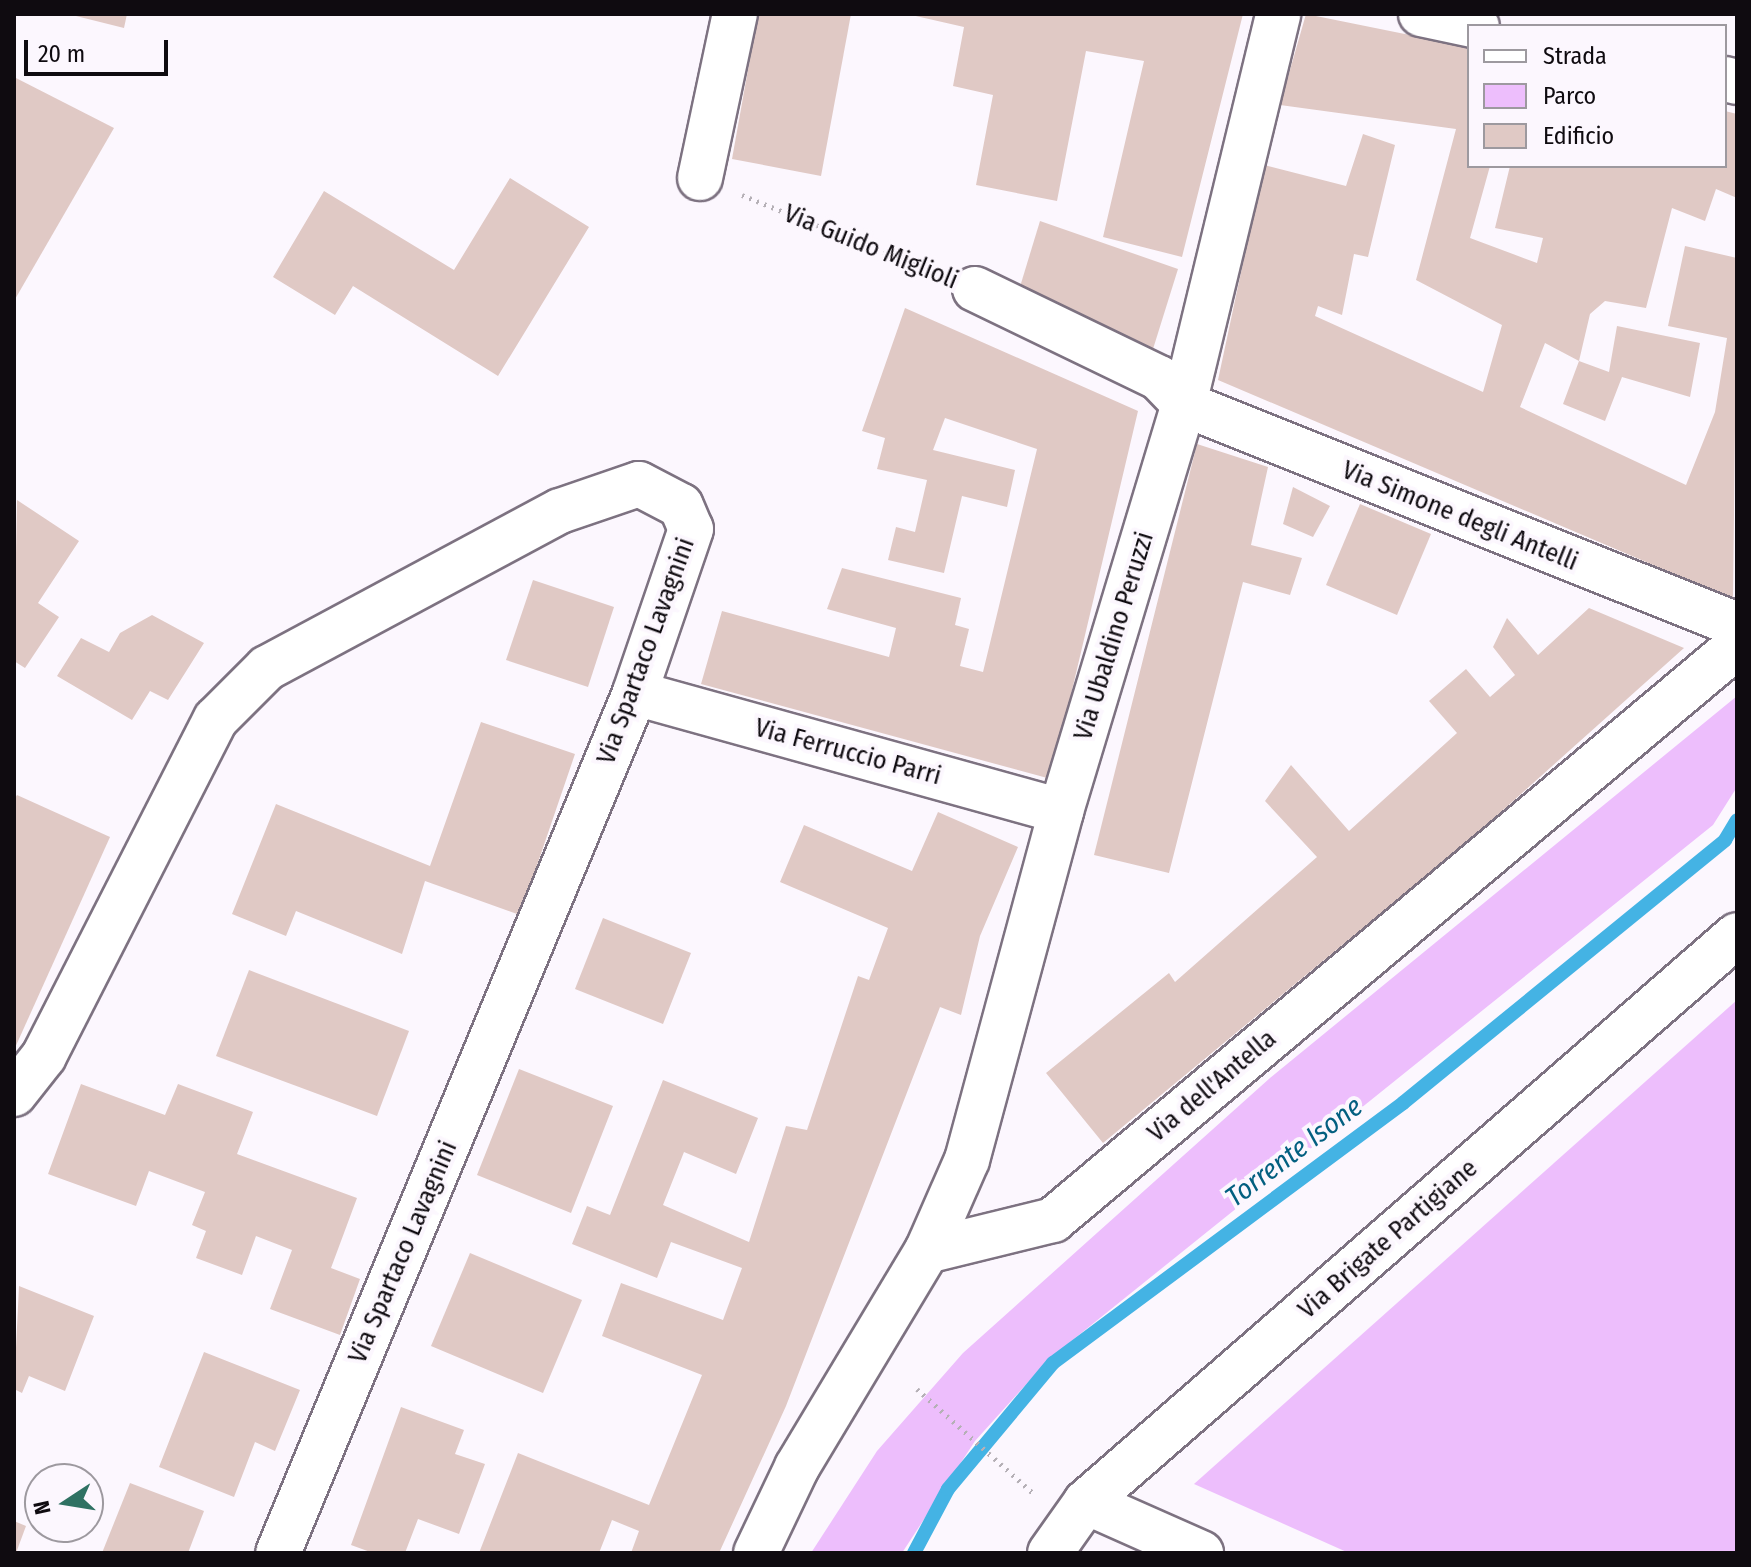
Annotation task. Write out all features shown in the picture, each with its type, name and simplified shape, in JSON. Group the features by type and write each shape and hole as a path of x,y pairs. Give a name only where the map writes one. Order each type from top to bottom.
{"street":[{"path":"700,178 735,14"},
{"name":"Via Ubaldino Peruzzi","path":"927,1251 967,1160 1061,811 1184,404 1278,14"},
{"path":"1421,14 1468,24"},
{"name":"Via Guido Miglioli","path":"975,289 1159,378 1184,404"},
{"name":"Via Simone degli Antelli","path":"1184,404 1737,625"},
{"name":"Via Spartaco Lavagnini","path":"14,1094 44,1056 216,719 267,668 560,511 639,484 681,506 691,529 635,693 278,1553"},
{"name":"Via dell'Antella","path":"927,1251 1053,1220 1737,646"},
{"name":"Via Ferruccio Parri","path":"635,693 1061,811"},
{"name":"Via Brigate Partigiane","path":"1050,1553 1086,1502 1737,935"},
{"path":"756,1553 797,1467 927,1251"},
{"path":"1086,1502 1201,1553"}],"path":[{"name":"Via Guido Miglioli","path":"700,178 975,289"},
{"path":"917,1389 1032,1491"}],"green space":[{"path":"1737,696 1737,787 1713,825 1049,1359 975,1441 902,1553 811,1553 877,1451 963,1353 1270,1078"},
{"path":"1737,1000 1737,1553 1349,1553 1194,1484"}],"building":[{"path":"68,14 127,14 124,28"},
{"path":"758,14 851,14 821,176 732,159"},
{"path":"907,14 1243,14 1182,257 1103,237 1144,61 1086,51 1057,201 976,185 993,95 953,86 964,27"},
{"path":"1306,14 1467,47 1467,168 1489,168 1470,238 1537,263 1543,238 1495,228 1510,168 1727,168 1727,112 1737,114 1737,198 1716,189 1705,221 1672,208 1646,308 1605,301 1590,314 1579,361 1545,343 1520,407 1686,485 1715,412 1727,338 1668,326 1685,246 1737,258 1733,599 1218,380 1264,165 1346,186 1363,134 1395,145 1368,257 1354,254 1342,315 1318,306 1315,316 1483,392 1502,325 1416,280 1456,129 1280,105"},
{"path":"14,77 114,128 14,301"},
{"path":"510,178 589,227 498,376 353,286 335,315 273,277 324,191 454,270"},
{"path":"1040,221 1178,269 1153,349 1019,290"},
{"path":"905,308 1138,411 1051,779 701,684 722,611 889,657 896,628 827,609 842,568 961,598 955,625 969,629 960,666 983,672 1037,449 945,418 933,450 1015,470 1007,507 962,496 944,573 888,560 896,527 915,532 927,480 877,469 885,438 862,431"},
{"path":"1617,326 1700,343 1690,397 1622,377 1605,421 1563,404 1579,361 1609,372"},
{"path":"1197,444 1268,467 1251,545 1302,558 1290,595 1243,582 1169,873 1094,855"},
{"path":"1293,487 1330,506 1313,537 1283,524"},
{"path":"17,500 79,541 38,603 59,617 25,668 14,661"},
{"path":"1360,504 1431,534 1397,615 1326,585"},
{"path":"533,580 614,607 588,687 506,660"},
{"path":"1589,608 1684,648 1474,836 1103,1143 1046,1073 1169,973 1175,982 1317,857 1265,801 1291,765 1349,831 1457,733 1429,701 1466,669 1490,697 1515,675 1493,647 1507,618 1538,655"},
{"path":"152,615 204,643 168,700 150,691 132,720 57,676 81,638 109,652 120,633"},
{"path":"481,722 575,754 520,915 425,881 402,954 296,911 286,936 232,914 276,804 430,866"},
{"path":"17,795 110,837 14,1050 14,800"},
{"path":"938,812 1018,847 980,936 961,1015 940,1007 786,1406 719,1553 631,1553 639,1531 612,1520 599,1553 479,1553 518,1453 649,1505 702,1375 602,1336 621,1283 723,1320 742,1268 671,1242 657,1278 572,1244 587,1206 610,1215 663,1080 758,1118 736,1174 684,1152 663,1205 749,1242 786,1126 807,1130 858,976 869,980 888,928 780,882 804,825 912,871"},
{"path":"603,918 691,953 663,1024 575,989"},
{"path":"249,970 409,1031 377,1116 216,1056"},
{"path":"519,1069 613,1106 571,1213 477,1175"},
{"path":"81,1084 165,1115 178,1084 253,1112 237,1154 357,1198 331,1268 360,1279 340,1335 270,1309 292,1250 256,1236 242,1275 196,1258 206,1231 192,1225 205,1192 149,1171 136,1206 48,1174"},
{"path":"470,1253 582,1300 543,1393 431,1346"},
{"path":"19,1286 94,1316 65,1391 29,1376 22,1393 14,1389"},
{"path":"204,1352 300,1390 275,1451 255,1442 234,1497 159,1467"},
{"path":"401,1407 464,1430 455,1454 485,1464 459,1534 418,1519 405,1553 373,1553 351,1545"},
{"path":"130,1483 204,1511 188,1553 102,1553"},
{"path":"14,1521 24,1525 24,1531 14,1553"}],"waterway":[{"name":"Torrente Isone","path":"914,1553 948,1489 1053,1363 1403,1103 1725,840 1737,820"}]}
